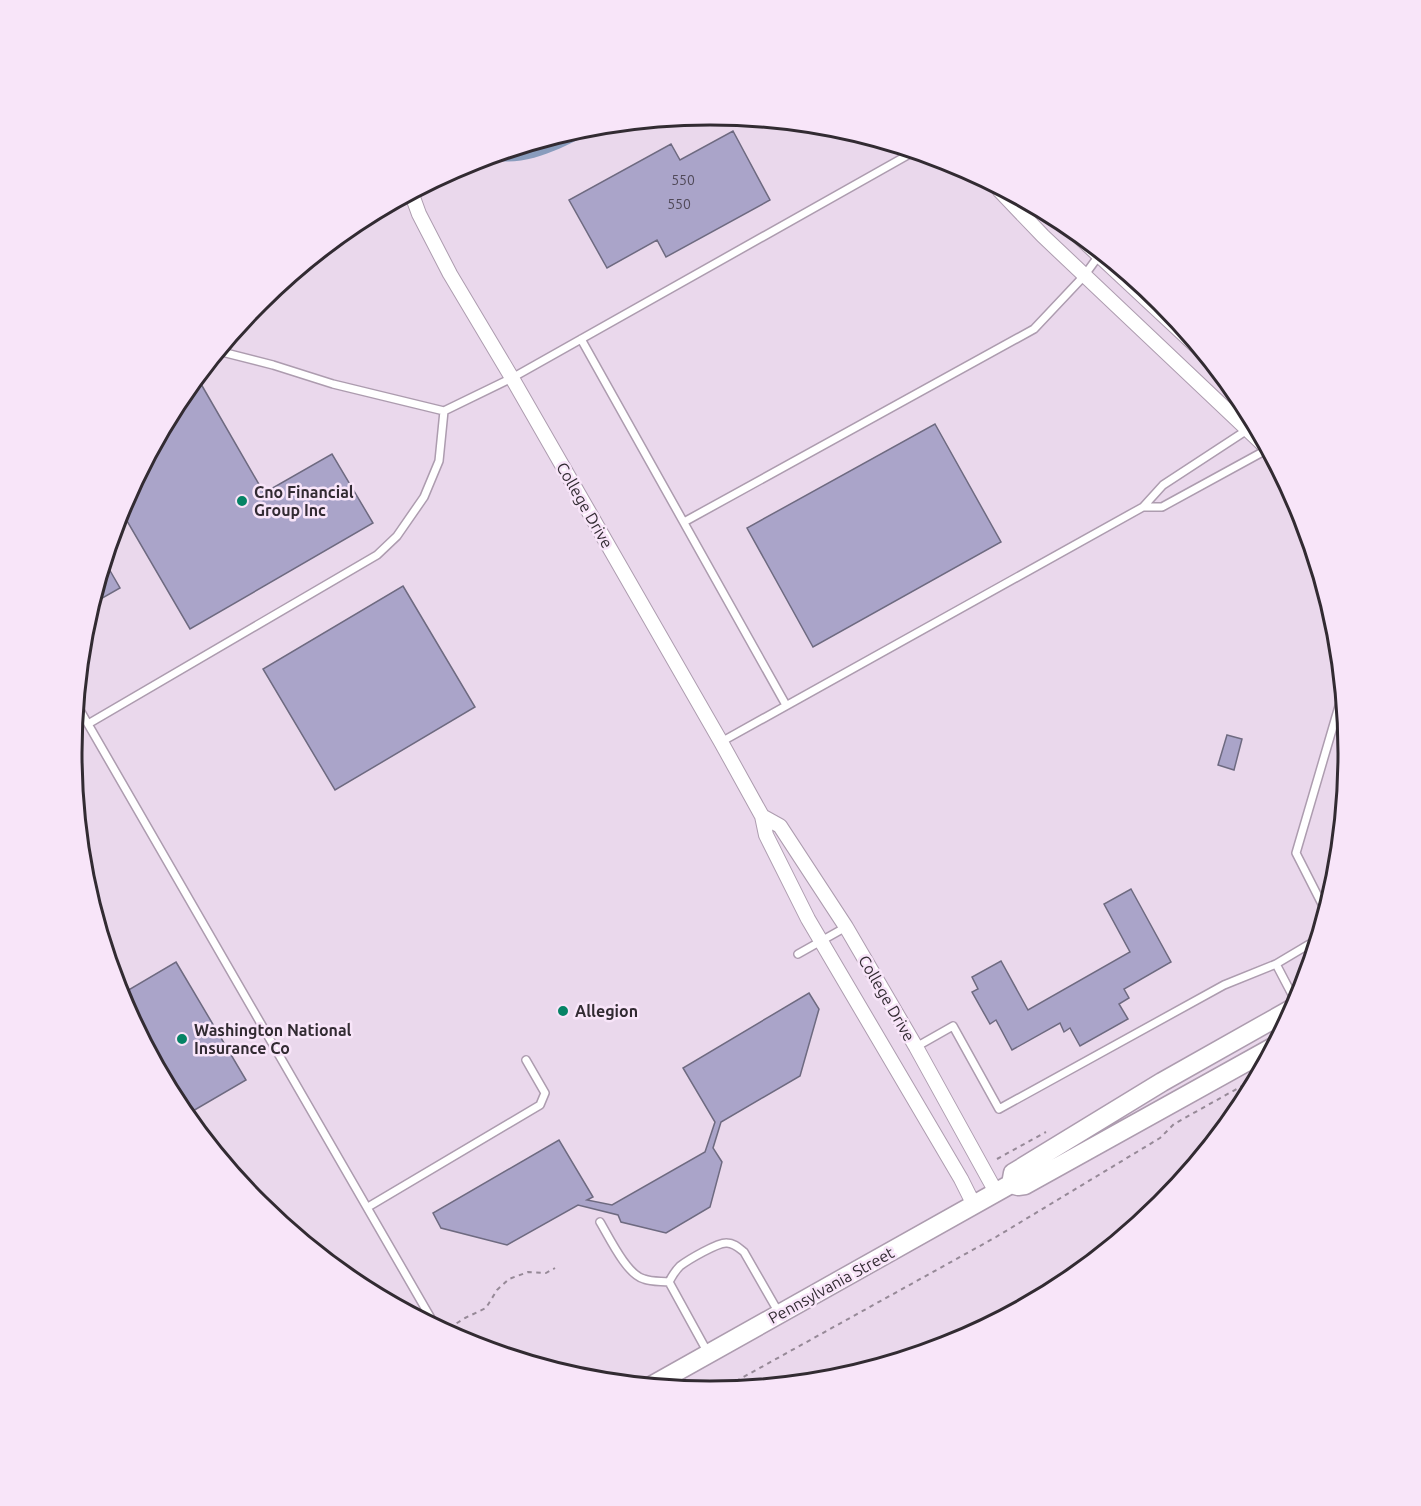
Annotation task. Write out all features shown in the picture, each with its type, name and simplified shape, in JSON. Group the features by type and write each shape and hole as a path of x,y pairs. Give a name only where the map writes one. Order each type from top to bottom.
{"main road":[{"name":"Pennsylvania Street","path":"1004,1188 1013,1173 1162,1082 1282,1014"},
{"name":"Pennsylvania Street","path":"662,1379 1004,1188 1025,1185 1261,1054"}],"street":[{"name":"College Drive","path":"414,200 450,273 721,741 762,816 766,835 808,919 961,1179 974,1205"},
{"path":"1009,201 1084,276 1241,417"},
{"name":"College Drive","path":"762,816 780,826 846,927 916,1047 1004,1188"}],"lane":[{"path":"226,353 333,384 444,411 512,378 906,156"},
{"path":"684,522 1034,329 1084,276 1097,258"},
{"path":"582,339 786,705"},
{"path":"88,724 377,555 397,536 424,497 439,461 444,411"},
{"path":"721,741 1143,507 1163,485 1248,428"},
{"path":"1143,507 1162,507 1262,453"},
{"path":"1320,901 1296,853 1337,713"},
{"path":"84,717 428,1314"},
{"path":"798,954 846,927"},
{"path":"916,1047 953,1026 999,1109 1224,985 1276,963 1308,945"},
{"path":"1276,963 1290,994"},
{"path":"368,1207 540,1105 545,1093 526,1060"},
{"path":"600,1222 634,1274 643,1279 669,1282"},
{"path":"669,1282 681,1265 721,1243 729,1243 744,1252 780,1314"},
{"path":"669,1282 708,1353"}],"path":[{"path":"737,1380 996,1237 1160,1138 1174,1124 1243,1085"},
{"path":"453,1325 486,1308 497,1290 509,1279 528,1272 546,1273 555,1268"}],"water":[{"path":"581,139 548,153 516,161 501,161"}],"building":[{"path":"733,131 770,200 666,257 657,240 607,268 569,200 671,144 680,160"},
{"name":"Cno Financial Group Inc","path":"202,385 264,493 332,454 373,523 190,629 127,521 147,475 188,404"},
{"path":"935,424 1001,542 813,647 747,528"},
{"path":"110,571 120,588 102,598"},
{"path":"403,586 475,707 335,790 263,669"},
{"path":"1227,735 1242,739 1234,770 1218,765"},
{"path":"1131,889 1171,962 1124,989 1129,998 1119,1004 1128,1019 1080,1046 1070,1028 1064,1032 1060,1023 1012,1050 996,1020 990,1024 972,992 978,989 972,977 1001,961 1028,1010 1130,952 1104,904"},
{"name":"Washington National Insurance Co","path":"176,962 246,1080 194,1110 147,1031 129,990"},
{"path":"809,993 819,1009 800,1076 721,1122 713,1148 722,1162 710,1207 666,1233 621,1222 618,1215 578,1205 507,1245 441,1228 433,1213 559,1140 593,1197 587,1200 612,1205 705,1152 715,1122 683,1068"}],"place":[{"name":"Cno Financial Group Inc","path":"242,501"},
{"name":"Allegion","path":"563,1011"},
{"name":"Washington National Insurance Co","path":"182,1039"}]}
